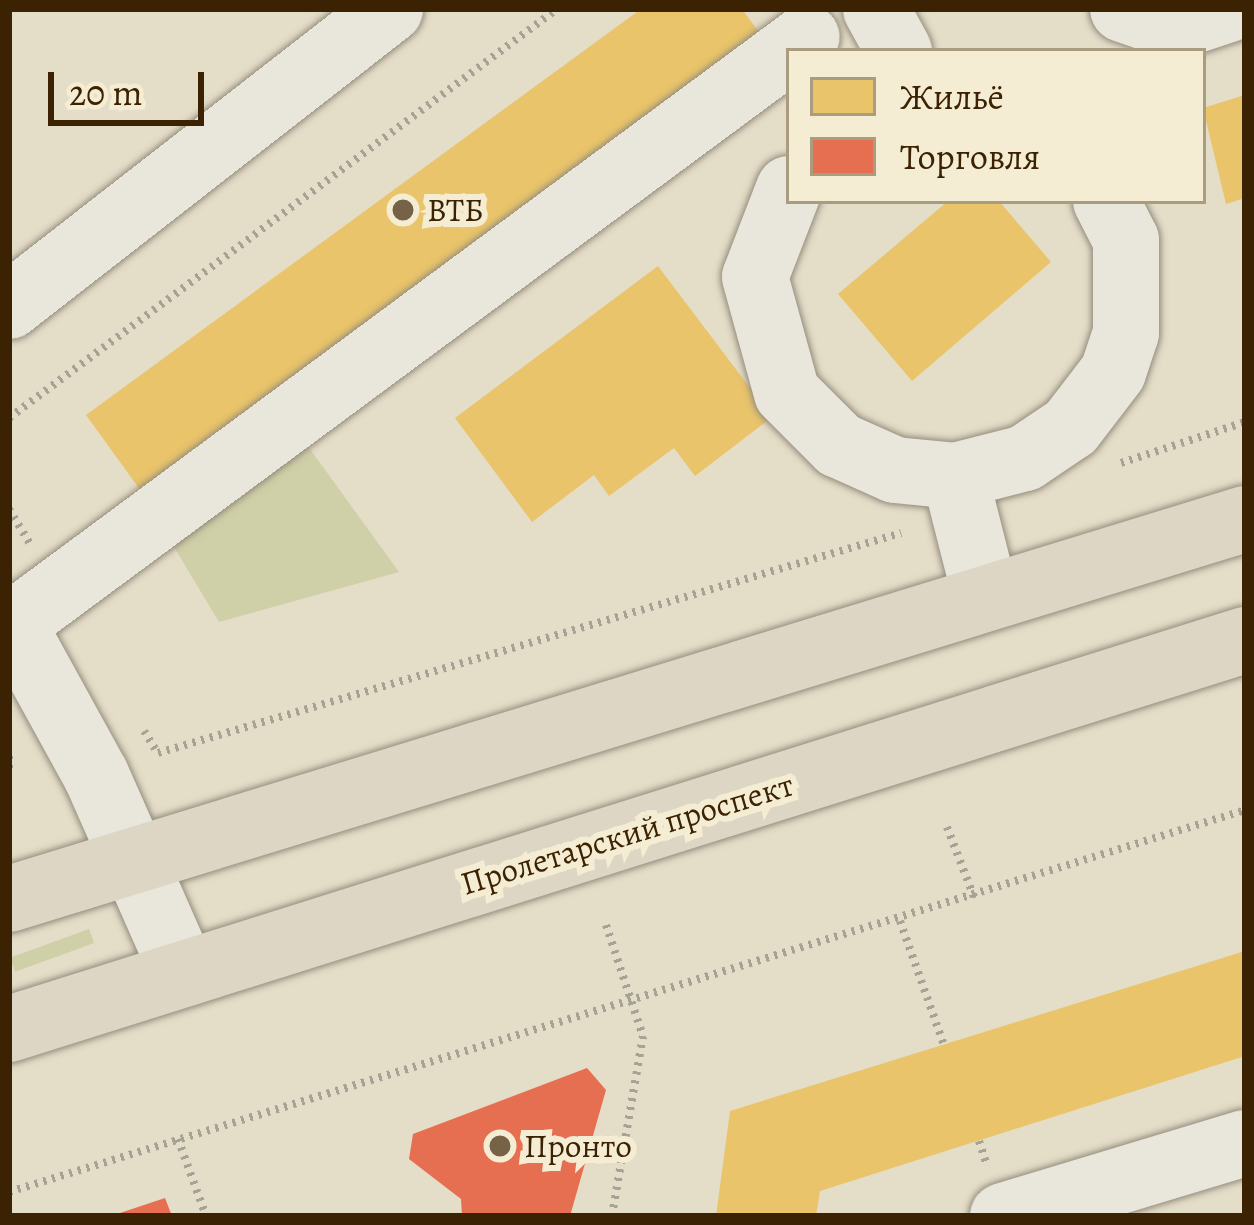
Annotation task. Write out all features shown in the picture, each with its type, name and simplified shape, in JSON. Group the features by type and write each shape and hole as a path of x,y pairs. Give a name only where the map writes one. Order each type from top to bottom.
{"main road":[{"path":"9,898 1245,519"},
{"name":"Пролетарский проспект","path":"9,1029 1245,640"}],"street":[{"path":"9,306 390,9"},
{"path":"876,9 897,48"},
{"path":"1124,9 1175,27 1229,9"},
{"path":"791,48 806,37"},
{"path":"183,972 135,858 11,621 786,52"},
{"path":"786,197 755,277 787,393 838,445 961,495"},
{"path":"961,495 1071,427 1113,371 1126,333 1126,240 1108,204"},
{"path":"961,495 986,598"},
{"path":"1005,1216 1245,1143"}],"path":[{"path":"9,418 557,9"},
{"path":"1095,471 1245,422"},
{"path":"158,753 961,495"},
{"path":"9,756 9,769"},
{"path":"9,1192 900,921 1245,810"},
{"path":"947,826 974,897"},
{"path":"900,921 944,1045"},
{"path":"606,925 643,1036 611,1216"},
{"path":"178,1139 206,1216"}],"green space":[{"path":"302,438 399,572 219,622 165,532"},
{"path":"89,929 94,943 15,972 10,958"}],"building: Жильё":[{"path":"641,9 742,9 767,43 146,498 86,415"},
{"path":"1245,95 1245,198 1226,204 1206,121 1206,107"},
{"path":"944,204 1002,204 1051,262 912,381 838,294"},
{"path":"658,266 772,417 695,476 674,448 609,496 594,475 532,522 455,418"},
{"path":"1245,951 1245,1056 820,1191 816,1216 716,1216 730,1111"}],"building: Торговля":[{"name":"Пронто","path":"587,1068 606,1090 570,1216 462,1216 461,1199 409,1159 413,1134"},
{"path":"165,1198 172,1216 114,1216 114,1215"}],"place":[{"name":"ВТБ","path":"403,210"},
{"name":"Пронто","path":"500,1146"}]}
